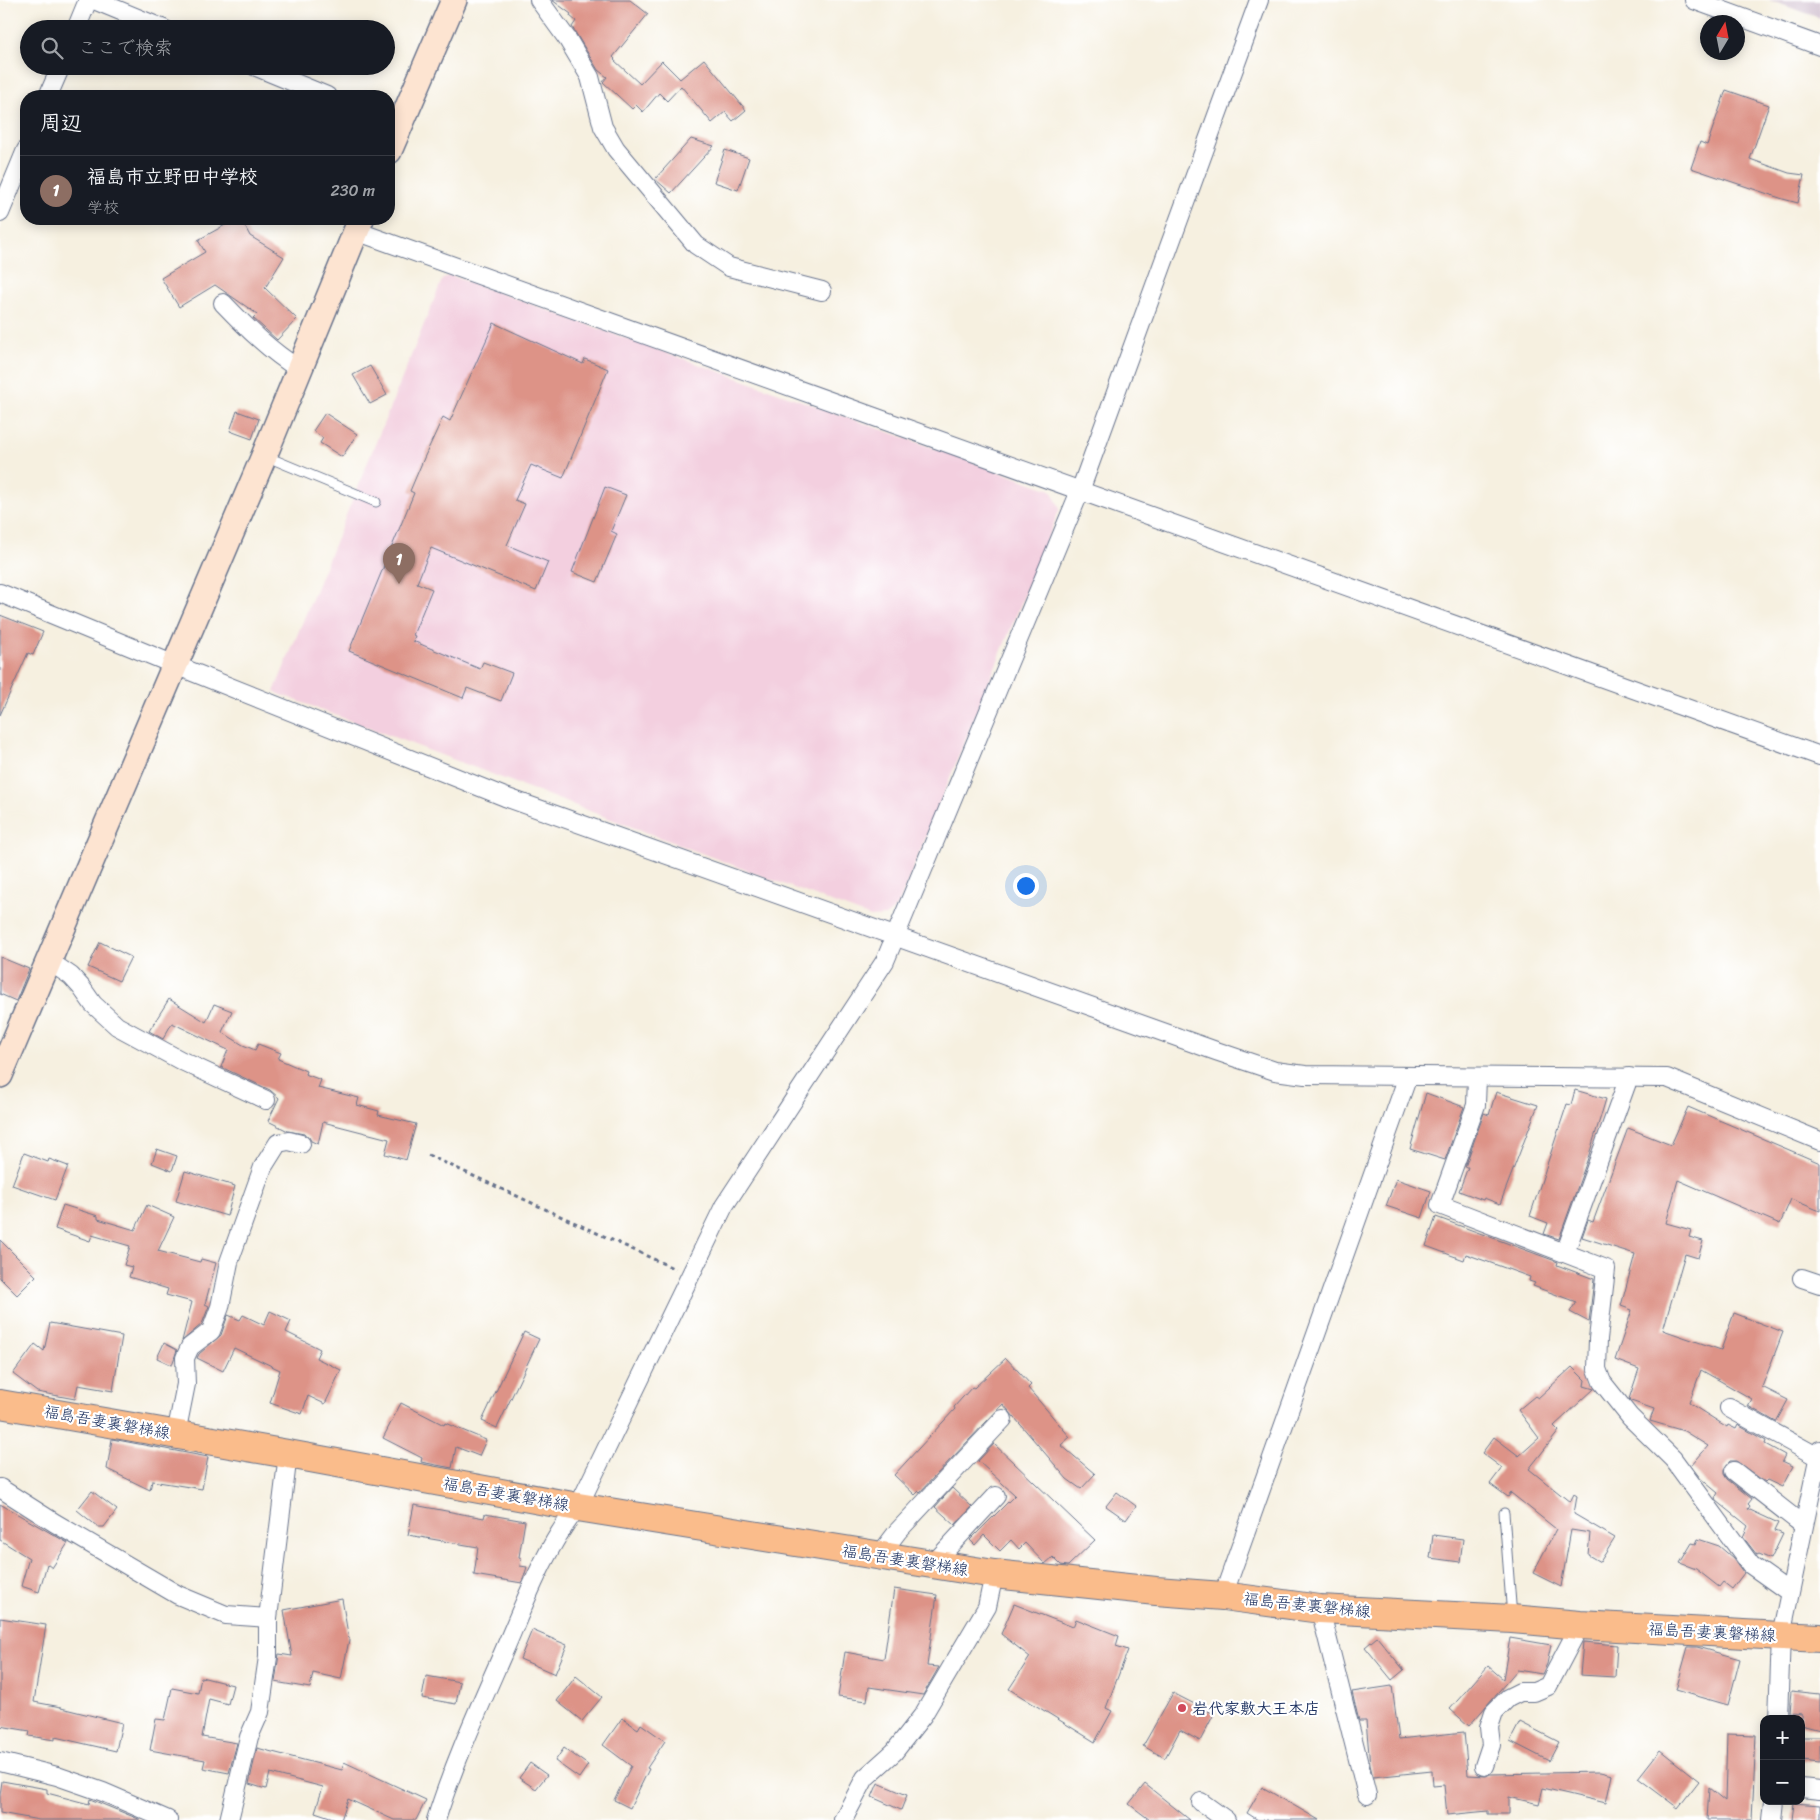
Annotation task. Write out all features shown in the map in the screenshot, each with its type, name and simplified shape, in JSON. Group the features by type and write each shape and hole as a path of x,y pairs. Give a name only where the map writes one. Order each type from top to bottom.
{"main road":[{"name":"福島吾妻裏磐梯線","path":"0,1404 578,1507 994,1574 1156,1592 1223,1596 1320,1609 1820,1638"}],"street":[{"path":"80,20 88,0"},
{"path":"94,0 142,20"},
{"path":"395,122 454,0"},
{"path":"539,0 568,40 590,77 603,127 616,149 696,246 729,266 822,291"},
{"path":"436,1820 448,1781 526,1600 562,1526 578,1507 724,1206 885,961 1080,492 1259,0"},
{"path":"1694,0 1820,46"},
{"path":"51,90 57,75"},
{"path":"276,75 312,90"},
{"path":"0,213 20,165"},
{"path":"0,1075 264,456 359,225 1080,492 1820,754"},
{"path":"222,303 253,334 279,356 300,369"},
{"path":"0,593 174,665 505,797 1275,1071 1305,1075 1667,1078 1820,1141"},
{"path":"48,961 71,976 82,987 93,1004 117,1026 180,1060 266,1100"},
{"path":"1223,1596 1408,1076"},
{"path":"1477,1077 1476,1105 1440,1205 1606,1269 1598,1339 1597,1369 1602,1382 1630,1417 1673,1460 1751,1565 1789,1592"},
{"path":"1565,1253 1630,1078"},
{"path":"176,1434 186,1384 185,1358 190,1347 211,1331 220,1308 229,1262 263,1167 278,1143 289,1141 301,1144"},
{"path":"1802,1278 1820,1284"},
{"path":"1728,1408 1819,1453 1781,1635 1778,1715"},
{"path":"879,1556 898,1531 1003,1419"},
{"path":"229,1820 249,1737 260,1712 268,1657 268,1618 288,1454"},
{"path":"1734,1471 1803,1525"},
{"path":"0,1488 55,1523 178,1595 226,1615 268,1618"},
{"path":"933,1564 996,1496"},
{"path":"843,1820 865,1778 894,1752 923,1715 986,1607 994,1574"},
{"path":"1320,1609 1367,1795"},
{"path":"1484,1766 1491,1745 1489,1727 1494,1712 1508,1698 1520,1692 1534,1692 1548,1686 1580,1625"},
{"path":"0,1762 57,1776 103,1792 168,1820"},
{"path":"1805,1788 1820,1790"},
{"path":"1200,1802 1226,1820"},
{"path":"1772,1820 1774,1805"}],"lane":[{"path":"264,456 376,502"},
{"path":"1504,1513 1512,1619"}],"path":[{"path":"428,1155 690,1276"}],"shaded area":[{"path":"1769,0 1820,0 1820,18"},
{"path":"449,275 1051,490 1060,508 897,907 885,916 871,917 274,692 442,280"}],"building":[{"path":"552,0 630,0 648,14 613,57 614,60 640,84 662,61 680,79 704,59 746,110 733,121 725,112 712,123 681,86 667,101 659,93 643,112 636,105 632,109 603,82 607,77 598,70 572,27 576,21 570,16 571,14"},
{"path":"1726,90 1769,105 1750,159 1789,173 1804,175 1798,203 1691,168 1700,142 1707,145"},
{"path":"691,139 714,146 671,193 655,179"},
{"path":"725,150 749,158 738,190 714,182"},
{"path":"225,225 244,225 250,236 284,257 265,288 297,319 277,340 253,318 257,314 215,285 179,307 161,278 205,252 198,240"},
{"path":"494,323 583,364 585,359 608,369 563,478 531,465 515,500 525,504 507,545 548,562 536,591 431,548 417,583 432,589 413,635 415,636 413,641 480,669 483,662 512,673 501,701 467,688 463,698 349,651 414,493 410,491 424,458 443,417 450,421"},
{"path":"370,366 387,395 370,404 353,375"},
{"path":"237,411 259,419 252,439 230,431"},
{"path":"325,413 357,434 342,457 320,443 323,438 313,431"},
{"path":"605,487 626,495 611,531 617,534 597,582 572,572"},
{"path":"0,615 43,632 33,655 28,653 0,715"},
{"path":"100,942 131,957 119,981 88,967"},
{"path":"0,957 29,969 16,1001 0,994"},
{"path":"169,999 206,1022 214,1004 232,1011 222,1032 243,1045 255,1050 258,1044 281,1053 278,1059 306,1071 305,1074 321,1080 318,1088 359,1098 357,1105 379,1111 378,1115 416,1124 406,1160 385,1154 389,1139 323,1122 318,1144 311,1141 304,1134 288,1131 268,1121 279,1098 270,1090 221,1067 228,1050 172,1023 163,1039 149,1031"},
{"path":"1575,1090 1606,1099 1588,1158 1559,1239 1544,1234 1548,1223 1530,1216 1567,1104 1571,1105"},
{"path":"1496,1092 1538,1105 1500,1204 1459,1191 1468,1167 1465,1167 1484,1113 1489,1115"},
{"path":"1426,1093 1464,1107 1445,1160 1410,1149"},
{"path":"1688,1107 1820,1163 1820,1211 1791,1199 1780,1224 1678,1180 1666,1223 1691,1230 1689,1237 1703,1241 1698,1258 1685,1254 1663,1330 1721,1350 1734,1313 1783,1332 1762,1387 1788,1400 1776,1422 1748,1406 1752,1399 1701,1370 1689,1403 1727,1427 1728,1425 1736,1429 1738,1425 1766,1441 1765,1444 1785,1455 1782,1461 1793,1466 1782,1487 1767,1480 1765,1482 1736,1461 1730,1461 1724,1469 1727,1479 1752,1499 1748,1504 1750,1506 1748,1509 1778,1523 1774,1531 1783,1534 1771,1559 1759,1554 1757,1555 1743,1537 1748,1526 1717,1501 1715,1498 1718,1493 1700,1478 1691,1466 1708,1446 1684,1431 1650,1421 1654,1409 1629,1399 1639,1369 1615,1360 1632,1310 1621,1306 1635,1254 1582,1237 1588,1220 1593,1222 1628,1128 1671,1145"},
{"path":"157,1149 177,1156 172,1171 152,1163"},
{"path":"24,1153 48,1162 49,1159 68,1166 55,1200 12,1185"},
{"path":"185,1171 235,1186 227,1216 176,1201"},
{"path":"1396,1179 1431,1191 1422,1218 1386,1206"},
{"path":"63,1205 98,1216 98,1219 135,1230 147,1205 174,1217 158,1251 200,1262 201,1259 216,1263 205,1304 209,1306 202,1324 182,1341 192,1302 166,1295 168,1289 129,1277 132,1267 124,1265 130,1246 92,1235 90,1241 55,1229"},
{"path":"1436,1217 1558,1262 1557,1265 1594,1279 1589,1322 1570,1312 1576,1302 1533,1286 1535,1283 1529,1281 1530,1277 1466,1254 1464,1260 1426,1246"},
{"path":"0,1240 36,1276 17,1295 0,1278"},
{"path":"270,1311 291,1321 286,1332 320,1349 316,1358 341,1370 325,1404 308,1396 302,1414 270,1403 280,1370 234,1348 223,1371 197,1358 199,1354 221,1335 228,1315 240,1320 243,1315 264,1325"},
{"path":"50,1323 122,1336 113,1391 78,1385 75,1399 37,1392 13,1374 35,1344 44,1351"},
{"path":"524,1332 539,1339 497,1428 482,1421"},
{"path":"164,1343 177,1350 172,1365 157,1358"},
{"path":"1006,1358 1031,1385 1028,1388 1070,1437 1061,1445 1095,1474 1081,1489 1067,1479 1003,1404 920,1492 915,1495 894,1475 955,1409 954,1407 972,1387 974,1388"},
{"path":"1572,1367 1585,1380 1584,1386 1594,1389 1554,1426 1559,1431 1529,1469 1570,1502 1574,1494 1577,1496 1574,1514 1615,1538 1600,1562 1588,1555 1590,1533 1571,1530 1561,1587 1533,1573 1556,1529 1511,1493 1508,1497 1490,1484 1502,1468 1482,1453 1494,1437 1519,1456 1539,1438 1518,1410 1535,1396 1538,1398"},
{"path":"401,1403 444,1425 445,1423 486,1440 479,1456 456,1447 452,1468 421,1462 422,1458 383,1438"},
{"path":"112,1439 208,1457 202,1489 152,1481 150,1490 107,1469"},
{"path":"994,1444 1095,1540 1068,1566 1061,1565 1053,1557 1045,1564 1025,1543 1019,1549 1011,1540 1000,1551 984,1535 975,1545 970,1540 1015,1495 978,1461"},
{"path":"952,1488 972,1507 955,1525 935,1507"},
{"path":"92,1491 117,1510 104,1527 98,1527 77,1510"},
{"path":"1117,1492 1136,1506 1126,1520 1106,1506"},
{"path":"0,1504 68,1543 52,1568 47,1564 39,1592 21,1586 29,1558 0,1540"},
{"path":"414,1505 484,1518 485,1514 525,1521 519,1557 521,1558 520,1566 527,1567 522,1583 474,1575 478,1547 408,1535"},
{"path":"1433,1535 1463,1539 1460,1562 1430,1558"},
{"path":"1698,1539 1719,1546 1733,1558 1744,1573 1732,1589 1723,1582 1719,1587 1696,1569 1680,1563 1692,1543 1696,1544"},
{"path":"894,1589 937,1595 927,1666 939,1667 923,1695 869,1687 867,1701 838,1697 845,1652 884,1659"},
{"path":"342,1599 349,1640 341,1679 313,1673 310,1688 275,1682 279,1654 292,1656 284,1610"},
{"path":"1014,1604 1073,1627 1076,1619 1119,1636 1116,1646 1128,1650 1106,1708 1112,1711 1095,1742 1009,1689 1030,1657 1001,1634"},
{"path":"0,1618 46,1625 34,1702 122,1723 116,1751 55,1737 55,1740 29,1736 30,1731 0,1726"},
{"path":"532,1630 567,1645 555,1674 520,1659"},
{"path":"1377,1637 1404,1670 1392,1680 1365,1647"},
{"path":"1510,1638 1551,1645 1547,1664 1542,1674 1517,1670 1469,1726 1450,1709 1488,1666 1503,1679"},
{"path":"1583,1642 1617,1645 1615,1677 1580,1675"},
{"path":"1688,1647 1697,1647 1740,1659 1728,1705 1676,1690"},
{"path":"426,1676 460,1682 456,1704 422,1698"},
{"path":"576,1676 602,1697 582,1721 557,1701"},
{"path":"201,1677 233,1685 228,1704 209,1699 202,1737 237,1743 229,1773 203,1768 205,1760 150,1750 156,1719 165,1720 172,1688 198,1693"},
{"path":"1392,1686 1399,1739 1464,1732 1468,1775 1600,1772 1612,1775 1606,1803 1543,1788 1539,1804 1509,1797 1509,1814 1488,1814 1488,1811 1447,1815 1444,1785 1433,1786 1432,1771 1373,1777 1366,1721 1359,1721 1352,1692"},
{"path":"1791,1691 1820,1694 1820,1730 1805,1726 1805,1715 1789,1713"},
{"path":"1173,1693 1214,1714 1200,1741 1180,1730 1165,1758 1143,1746"},
{"path":"622,1718 638,1729 641,1724 665,1741 647,1768 649,1769 630,1808 614,1800 631,1766 603,1745"},
{"path":"1520,1722 1559,1742 1549,1761 1510,1741"},
{"path":"1727,1734 1756,1735 1752,1820 1707,1820 1709,1788 1725,1801"},
{"path":"1805,1737 1820,1737 1820,1762 1805,1760"},
{"path":"257,1748 342,1770 344,1762 426,1800 416,1820 394,1820 348,1799 341,1820 339,1820 315,1812 323,1787 270,1773 266,1789 249,1784"},
{"path":"564,1748 588,1765 579,1778 555,1761"},
{"path":"1660,1750 1699,1781 1678,1808 1638,1778"},
{"path":"530,1763 547,1775 536,1789 519,1778"},
{"path":"2,1781 47,1789 47,1793 89,1804 90,1799 141,1820 39,1820 0,1813"},
{"path":"878,1783 907,1795 901,1810 872,1797"},
{"path":"1145,1784 1190,1820 1150,1820 1129,1804"},
{"path":"1262,1787 1319,1820 1258,1820 1247,1813"},
{"path":"1794,1805 1820,1805 1820,1820 1792,1820"}],"place":[{"name":"福島市立野田中学校","path":"399,584"},
{"name":"岩代家敷大王本店","path":"1182,1708"}]}
